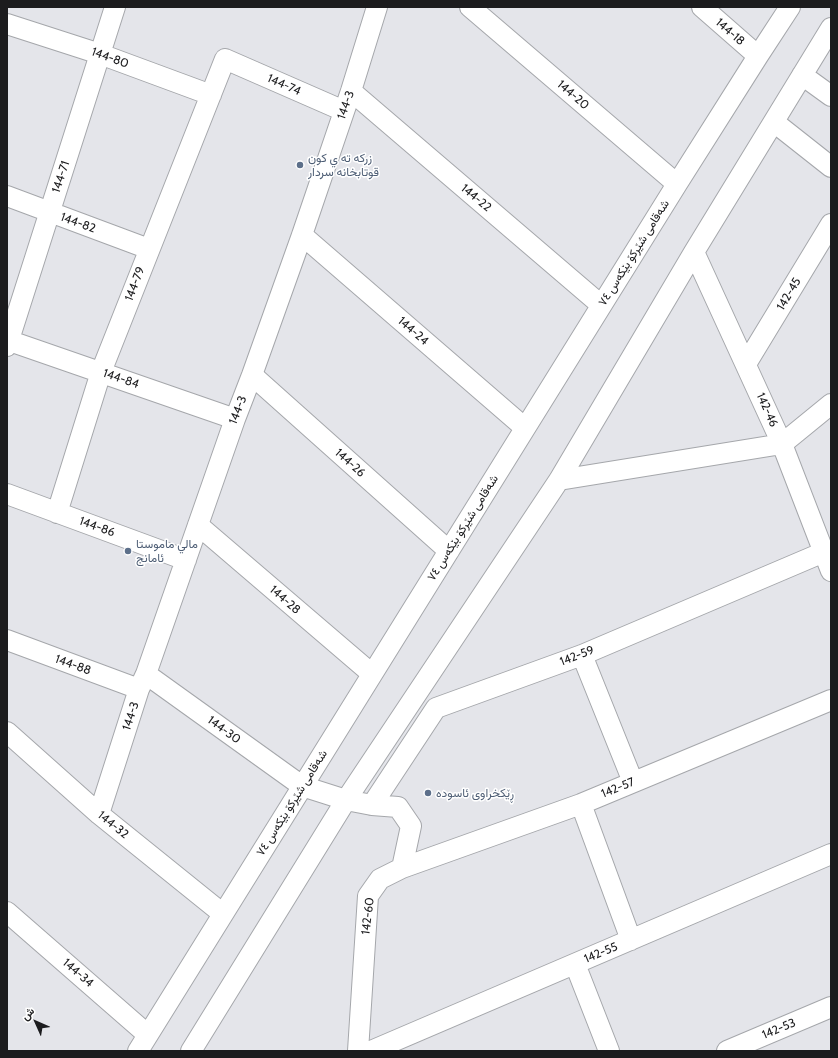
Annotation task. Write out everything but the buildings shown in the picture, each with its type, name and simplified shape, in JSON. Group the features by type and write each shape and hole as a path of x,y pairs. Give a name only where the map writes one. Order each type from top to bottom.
{"street":[{"name":"144-71","path":"8,342 115,7"},
{"name":"144-3","path":"98,814 235,419 302,235 351,91 377,7"},
{"name":"144-20","path":"470,7 677,184"},
{"name":"144-18","path":"702,7 758,56"},
{"name":"شەقامی شێرکۆ بێکەس ٧٤","path":"143,1043 601,305 790,7"},
{"name":"144-80","path":"7,24 100,54 211,95"},
{"path":"191,1051 346,800 559,480 694,252 831,28"},
{"name":"144-79","path":"58,513 101,372 224,59"},
{"name":"144-74","path":"224,59 344,111"},
{"path":"802,75 831,96"},
{"name":"144-22","path":"351,91 601,305"},
{"path":"774,122 831,167"},
{"name":"144-82","path":"7,196 149,249"},
{"name":"142-45","path":"746,364 831,224"},
{"name":"144-24","path":"302,235 525,428"},
{"name":"142-46","path":"694,252 782,444 831,571"},
{"name":"144-84","path":"8,342 101,372 235,419"},
{"name":"144-26","path":"252,375 449,551"},
{"path":"559,480 782,444 831,404"},
{"name":"144-86","path":"7,494 186,560"},
{"name":"144-28","path":"198,525 372,674"},
{"name":"142-59","path":"372,806 436,708 582,655 824,552"},
{"name":"144-88","path":"7,640 143,681"},
{"path":"582,655 633,782"},
{"name":"144-30","path":"143,681 302,786 346,800"},
{"name":"142-57","path":"402,868 581,804 831,700"},
{"name":"144-32","path":"7,732 98,814 223,914"},
{"path":"346,800 372,806 398,807 411,826 402,868"},
{"path":"581,804 631,940"},
{"name":"142-55","path":"371,1051 831,854"},
{"name":"142-60","path":"358,1051 368,896 380,879 402,868"},
{"name":"144-34","path":"7,912 143,1043"},
{"path":"575,964 609,1051"},
{"name":"142-53","path":"727,1051 831,1007"}],"place":[{"name":"زركه ته ي كون قوتابخانه سردار","path":"300,165"},
{"name":"مالي ماموستا ئامانج","path":"128,551"},
{"name":"ڕێکخراوی ئاسودە","path":"428,793"}]}
